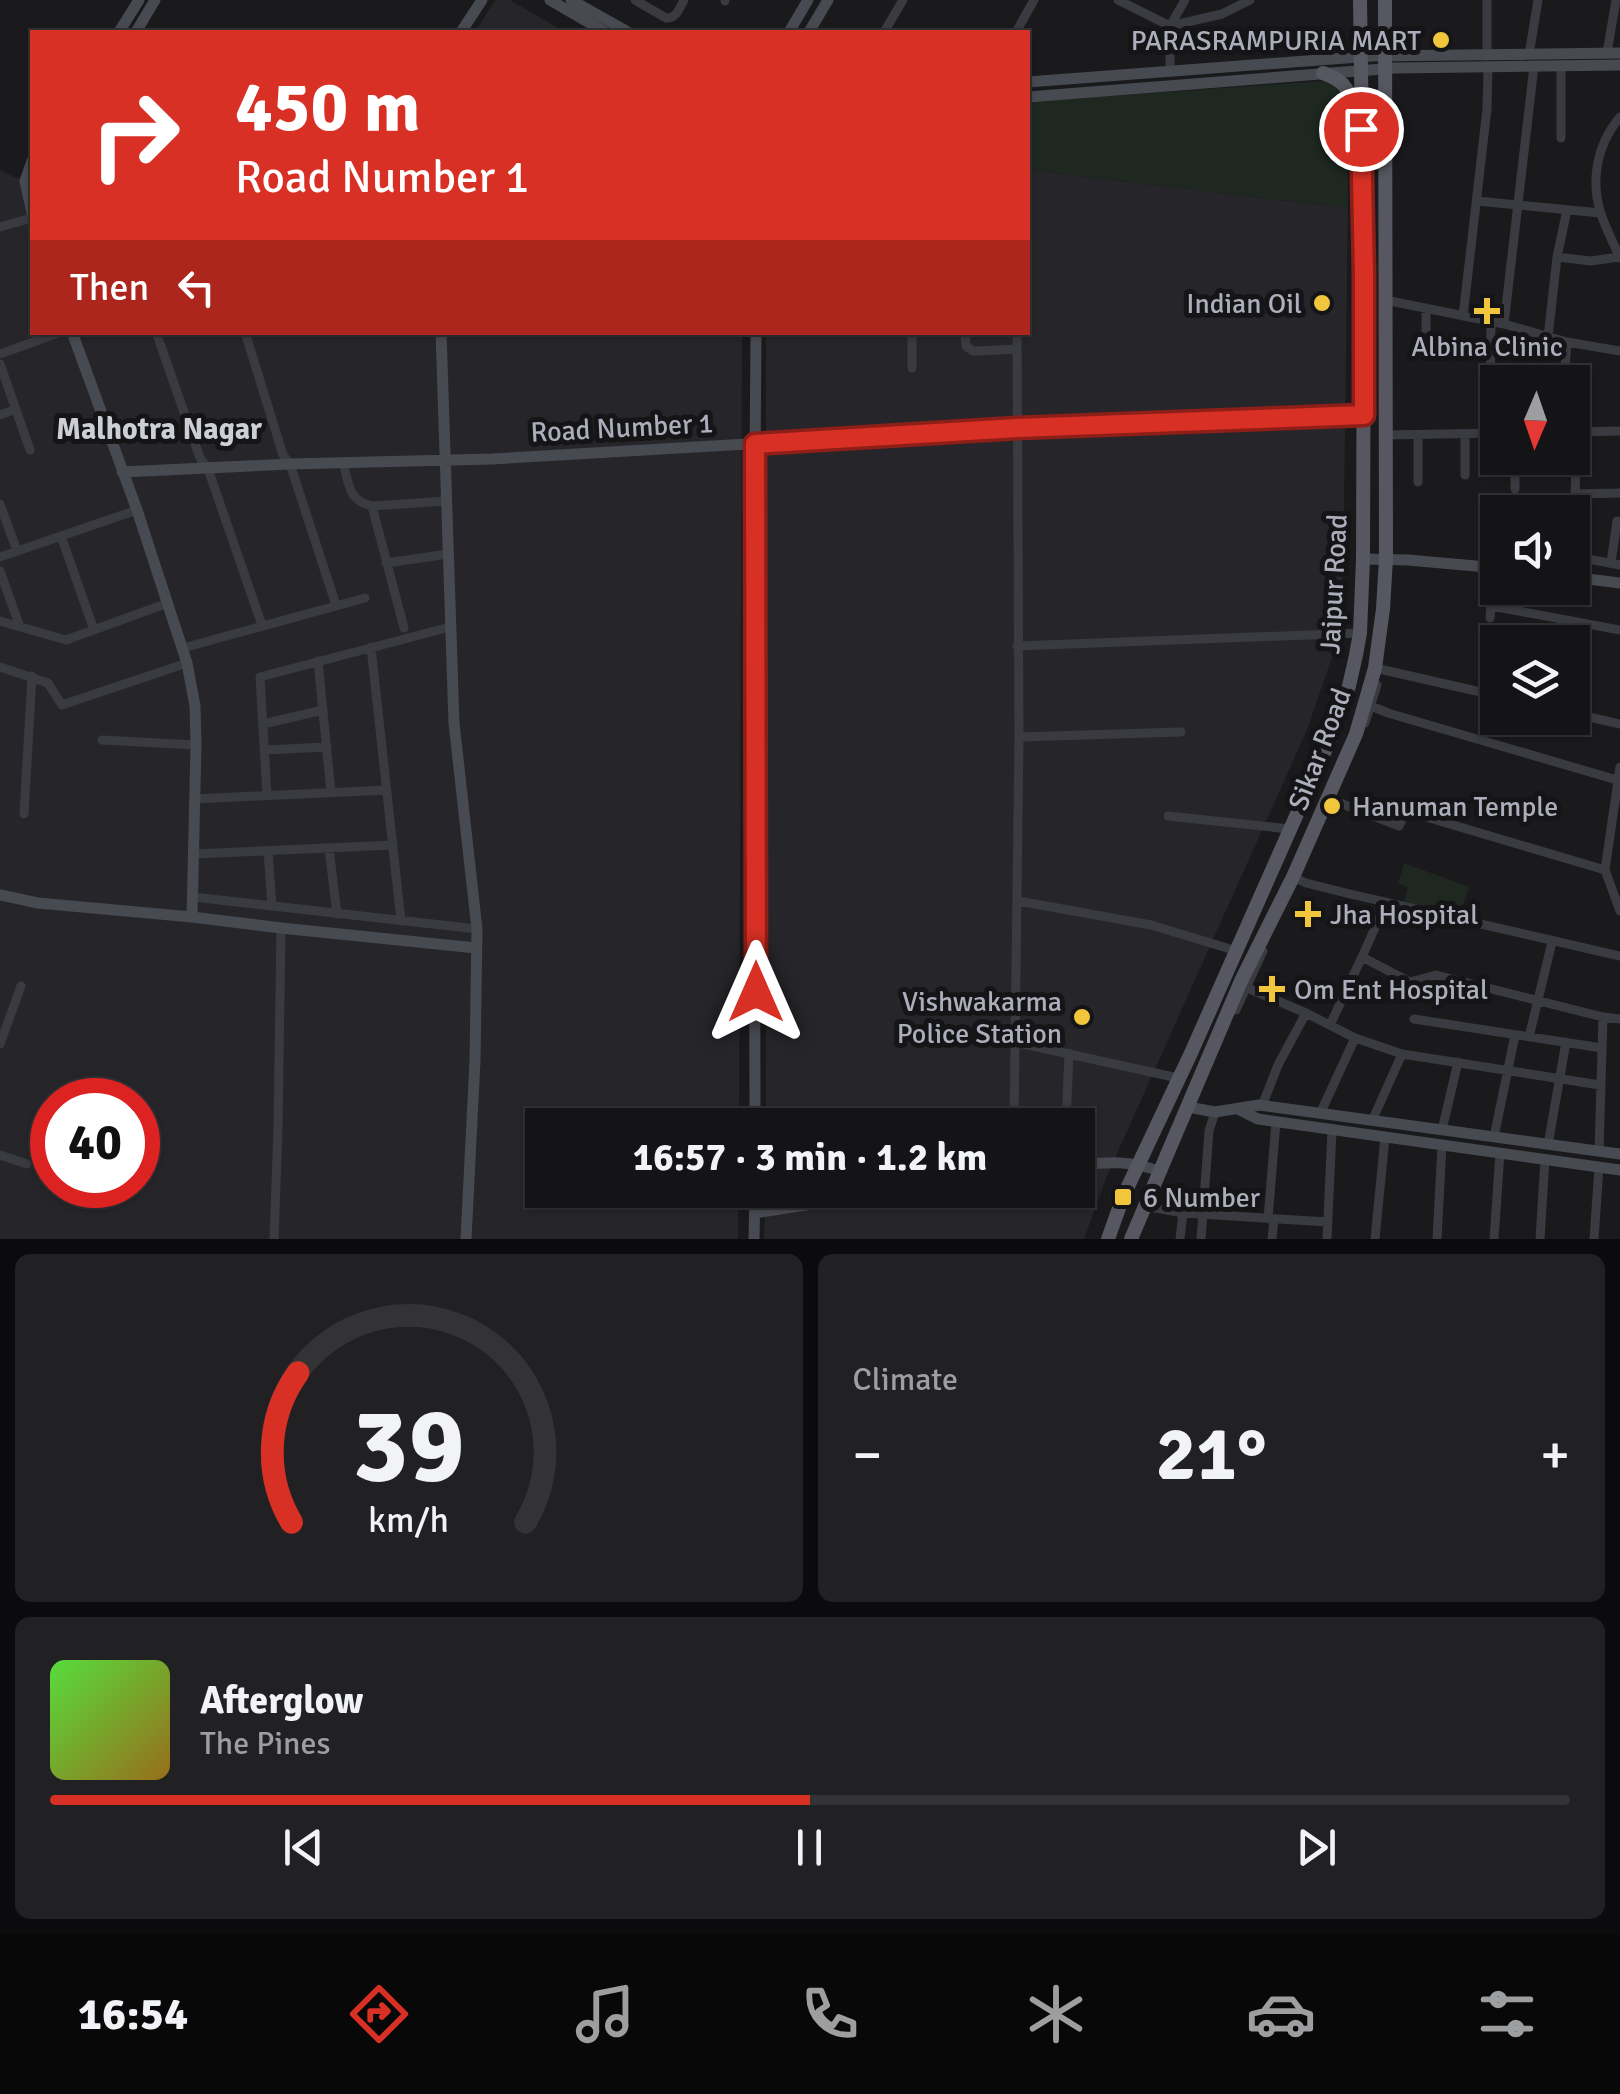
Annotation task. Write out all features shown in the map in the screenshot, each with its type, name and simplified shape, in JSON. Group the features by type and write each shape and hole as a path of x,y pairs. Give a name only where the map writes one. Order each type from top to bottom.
{"main road":[{"name":"Jaipur Road","path":"1108,1239 1122,1197 1305,798 1344,703 1353,670 1360,633 1364,559 1360,0"},
{"name":"Sikar Road","path":"1132,1239 1260,939 1296,878 1332,797 1369,705 1378,669 1389,559 1386,0"},
{"path":"1323,73 1345,85 1354,123 1361,129"}],"street":[{"path":"121,30 139,0"},
{"path":"137,30 155,0"},
{"path":"462,30 482,0"},
{"path":"550,0 602,30"},
{"path":"570,0 624,30"},
{"path":"635,0 671,18 687,0"},
{"path":"676,26 687,0"},
{"path":"790,30 808,0"},
{"path":"815,29 828,0"},
{"path":"885,30 904,0"},
{"path":"1118,0 1170,26 1222,14 1250,0"},
{"path":"1170,72 1170,26 1185,0"},
{"path":"1464,316 1487,109 1486,0"},
{"path":"1504,324 1538,0"},
{"path":"1030,82 1614,53 1616,0"},
{"path":"1017,30 1032,1"},
{"path":"1532,60 1562,66 1620,65"},
{"path":"1030,96 1323,73 1361,64"},
{"path":"1562,66 1562,138"},
{"path":"1558,257 1591,261 1620,258 1600,213 1595,176 1597,160 1620,117"},
{"path":"30,167 24,181 30,206"},
{"path":"1477,201 1600,213"},
{"path":"1548,337 1567,210"},
{"path":"0,227 30,216"},
{"path":"1388,300 1620,351"},
{"path":"1426,308 1426,356"},
{"path":"1490,365 1491,322"},
{"path":"0,354 53,335"},
{"path":"73,335 187,663 195,706 196,745 192,916"},
{"path":"157,335 262,624"},
{"path":"246,335 336,605"},
{"path":"441,335 454,723 477,929 466,1239"},
{"path":"755,1108 756,335"},
{"path":"912,335 912,368"},
{"path":"965,335 966,346 973,350 1017,348"},
{"path":"1014,1108 1019,737 1017,335"},
{"path":"1565,365 1567,342"},
{"path":"0,364 30,450"},
{"path":"0,414 16,409"},
{"name":"Road Number 1","path":"122,472 1364,415"},
{"path":"1590,432 1620,431"},
{"path":"1465,434 1466,475"},
{"path":"1388,436 1480,434"},
{"path":"1418,435 1418,482"},
{"path":"343,462 354,499 362,504 447,502"},
{"path":"1515,475 1515,489"},
{"path":"1574,475 1574,494 1620,493"},
{"path":"0,504 17,550"},
{"path":"372,506 404,628"},
{"path":"0,557 136,510"},
{"path":"1590,559 1616,564 1617,521"},
{"path":"61,536 94,630"},
{"path":"386,563 448,554"},
{"path":"1364,559 1480,567"},
{"path":"0,572 20,627"},
{"path":"1590,579 1620,583"},
{"path":"183,648 366,598"},
{"path":"0,621 66,640 168,603"},
{"path":"1490,618 1492,606 1620,630"},
{"path":"267,796 260,677 450,627"},
{"path":"1017,646 1360,633"},
{"path":"372,647 401,921"},
{"path":"318,661 331,792"},
{"path":"0,666 48,682 62,705 187,663"},
{"path":"1378,669 1480,692"},
{"path":"24,814 32,676"},
{"path":"1369,705 1388,714 1617,780"},
{"path":"263,724 323,710"},
{"path":"1590,717 1620,724"},
{"path":"1019,737 1181,732"},
{"path":"102,740 196,745"},
{"path":"264,750 327,747"},
{"path":"1620,767 1604,870 1620,911"},
{"path":"194,800 387,790"},
{"path":"1332,797 1400,826 1406,811 1604,870"},
{"path":"1168,816 1290,829"},
{"path":"194,854 393,844"},
{"path":"329,848 337,914"},
{"path":"268,851 272,906"},
{"path":"1296,878 1386,903 1620,956"},
{"path":"0,895 52,905 192,916 476,948"},
{"path":"193,897 477,929"},
{"path":"1018,901 1151,924 1237,951"},
{"path":"1330,1025 1386,903"},
{"path":"274,1239 281,928"},
{"path":"1530,1037 1552,942"},
{"path":"1362,957 1410,982 1436,975 1620,1019"},
{"path":"0,1044 21,986"},
{"path":"1243,986 1355,1038 1402,1054 1600,1086"},
{"path":"1262,1106 1278,1065 1306,1013"},
{"path":"1599,1152 1603,1017"},
{"path":"1414,1019 1602,1048"},
{"path":"1494,1137 1515,1034"},
{"path":"1327,1239 1331,1130 1326,1114 1355,1038"},
{"path":"1014,1042 1178,1078"},
{"path":"1540,1239 1545,1160 1566,1042"},
{"path":"1067,1108 1069,1053"},
{"path":"1372,1121 1402,1054"},
{"path":"1437,1239 1442,1130 1458,1062"},
{"path":"1188,1107 1215,1112 1262,1106 1620,1154"},
{"path":"1238,1110 1258,1120 1620,1170"},
{"path":"1201,1239 1209,1131 1215,1112"},
{"path":"1272,1239 1276,1122"},
{"path":"1375,1239 1385,1137"},
{"path":"1494,1239 1500,1153"},
{"path":"0,1156 27,1164"},
{"path":"1095,1163 1139,1163 1161,1172"},
{"path":"1594,1239 1599,1167"},
{"path":"1145,1206 1184,1213 1328,1222"},
{"path":"754,1208 754,1239"},
{"path":"754,1213 786,1208"},
{"path":"1180,1239 1184,1213"}],"shaded area":[{"path":"495,0 510,0 562,30 476,30"},
{"path":"1336,80 1347,98 1348,208 1030,170 1030,102"},
{"path":"0,170 16,178 30,179 30,335 742,335 739,1108 525,1108 525,1208 738,1208 738,1239 0,1239"},
{"path":"1030,170 1348,208 1343,574 1336,646 1307,730 1107,1176 1084,1239 764,1239 765,1208 1095,1208 1095,1108 766,1108 766,335 1030,335"},
{"path":"1404,863 1469,887 1459,917 1403,905 1408,887 1398,884"}],"place":[{"name":"PARASRAMPURIA MART","path":"1441,40"},
{"name":"Indian Oil","path":"1322,303"},
{"name":"Albina Clinic","path":"1487,311"},
{"name":"Hanuman Temple","path":"1332,806"},
{"name":"Jha Hospital","path":"1308,914"},
{"name":"Om Ent Hospital","path":"1272,989"},
{"name":"Vishwakarma Police Station","path":"1082,1017"},
{"name":"6 Number","path":"1123,1197"}],"district":[{"name":"Malhotra Nagar","path":"159,429"}],"route":[{"path":"756,992 755,444 1017,428 1364,415 1361,129"}]}
